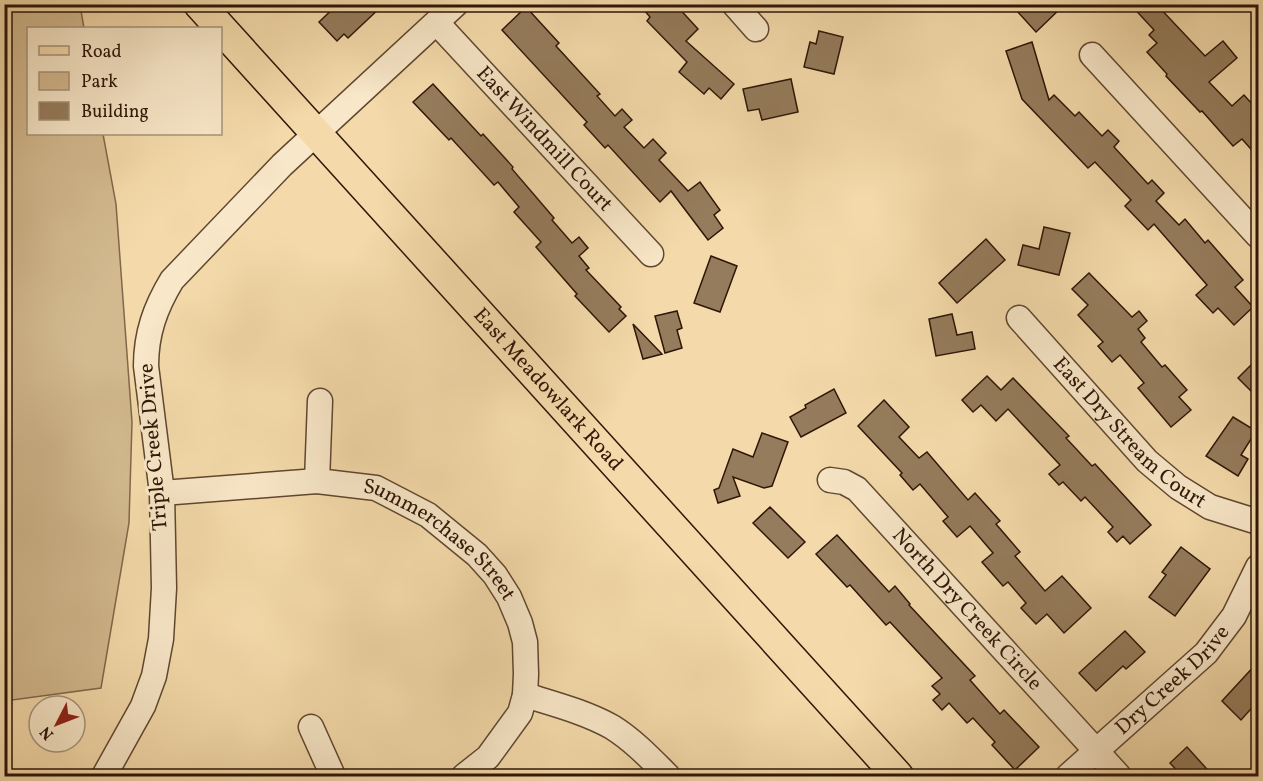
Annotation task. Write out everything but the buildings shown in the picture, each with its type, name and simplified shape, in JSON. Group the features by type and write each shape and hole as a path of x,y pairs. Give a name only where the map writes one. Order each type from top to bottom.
{"main road":[{"name":"East Meadowlark Road","path":"199,4 220,27"},
{"name":"East Meadowlark Road","path":"222,30 898,777"}],"street":[{"name":"Triple Creek Drive","path":"104,777 143,706 154,676 161,639 164,588 162,493 146,366 146,345 150,324 160,299 171,280 282,165 456,4"},
{"path":"734,4 756,29"},
{"name":"East Windmill Court","path":"437,22 651,254"},
{"path":"1092,55 1258,236"},
{"name":"East Dry Stream Court","path":"1019,318 1140,453 1167,479 1210,507 1258,522"},
{"path":"317,481 320,401"},
{"name":"North Dry Creek Circle","path":"830,480 844,482 857,489 1119,777"},
{"name":"Summerchase Street","path":"162,493 317,481 375,488 428,515 477,555 495,575 509,597 520,623 525,642 525,695 520,713 508,731 488,757 464,777"},
{"name":"Dry Creek Drive","path":"1068,777 1206,652 1234,616 1258,567"},
{"path":"525,695 564,707 613,728 647,755 668,777"},
{"path":"311,727 333,777"}],"green space":[{"path":"4,5 80,5 84,27 27,27 27,135 103,135 116,204 132,422 129,523 101,688 57,694 27,694 27,698 5,701"}]}
